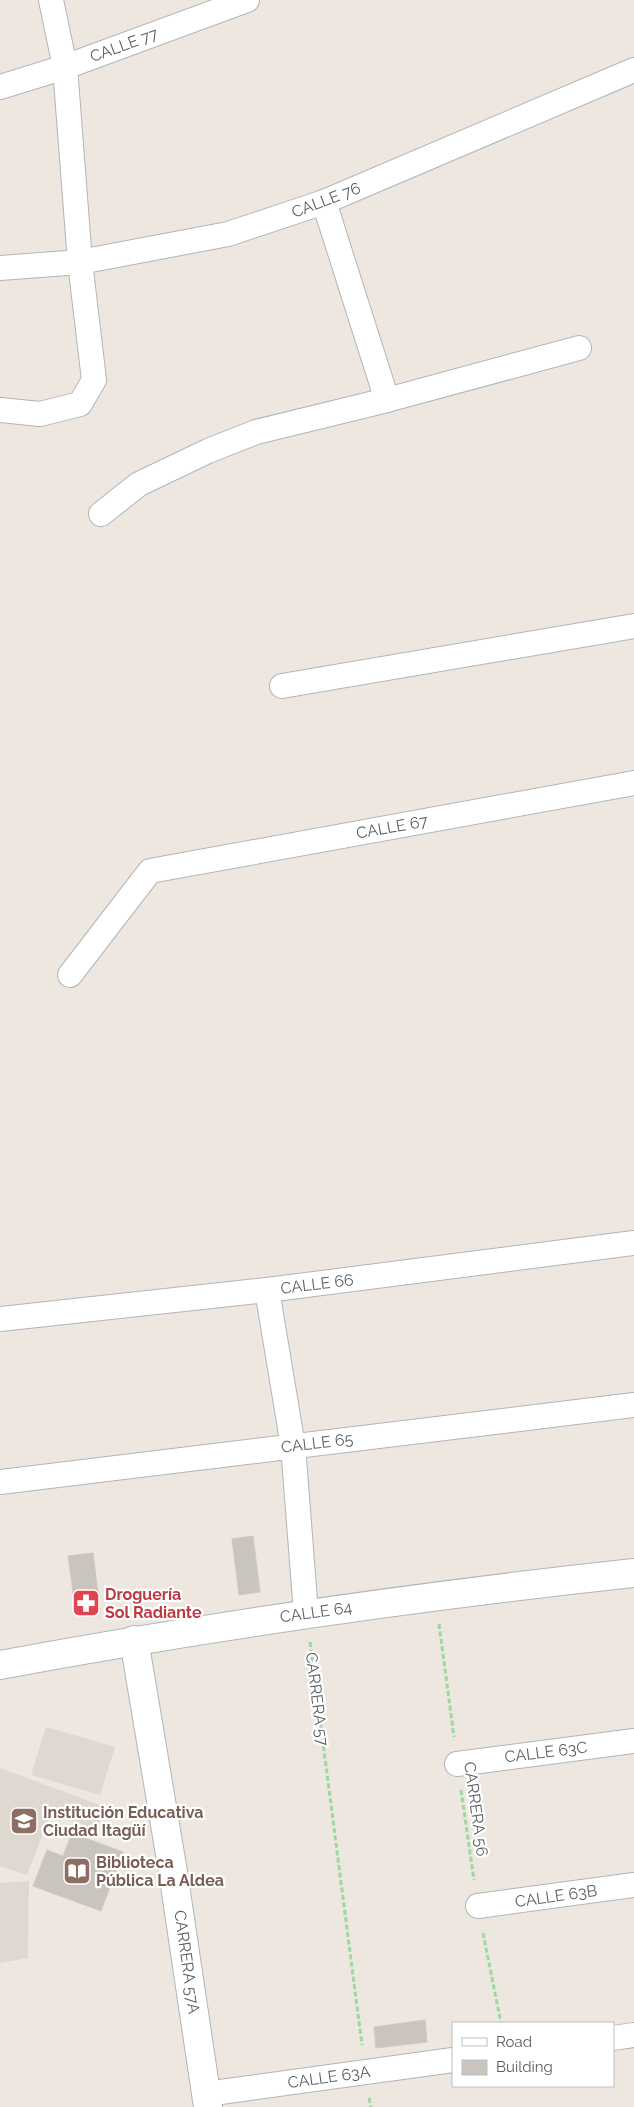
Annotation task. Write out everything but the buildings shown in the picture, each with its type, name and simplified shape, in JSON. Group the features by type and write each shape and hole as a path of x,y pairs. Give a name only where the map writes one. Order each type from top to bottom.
{"street":[{"path":"0,410 40,414 80,404 94,380 80,262 65,67 51,0"},
{"name":"CALLE 77","path":"0,87 65,67 247,0"},
{"name":"CALLE 76","path":"0,268 80,262 228,234 324,202 633,74"},
{"path":"324,202 387,400"},
{"path":"101,514 139,484 208,451 256,432 387,400 579,348"},
{"path":"282,686 634,626"},
{"name":"CALLE 67","path":"70,975 150,871 634,783"},
{"name":"CALLE 66","path":"0,1319 268,1290 634,1243"},
{"path":"268,1290 293,1446 306,1613"},
{"name":"CALLE 65","path":"0,1482 634,1406"},
{"name":"CALLE 64","path":"0,1665 134,1640 306,1613 634,1573"},
{"name":"CARRERA 57A","path":"134,1640 173,1872 207,2101"},
{"name":"CALLE 63C","path":"457,1764 634,1741"},
{"name":"CALLE 63B","path":"478,1906 634,1885"},
{"path":"614,2038 634,2035"},
{"name":"CALLE 63A","path":"207,2101 365,2072 452,2060"}],"path":[{"name":"CARRERA 56","path":"435,1596 478,1906 501,2022"},
{"name":"CARRERA 57","path":"306,1613 371,2107"}],"shaded area":[{"path":"46,1727 115,1747 100,1795 31,1775"},
{"name":"Institución Educativa Ciudad Itagüí","path":"0,1768 105,1807 97,1830 51,1813 27,1875 0,1866"},
{"path":"29,1881 28,1958 0,1963 0,1883"}],"place":[{"name":"Droguería Sol Radiante","path":"86,1603"},
{"name":"Institución Educativa Ciudad Itagüí","path":"24,1821"},
{"name":"Biblioteca Pública La Aldea","path":"77,1871"}]}
